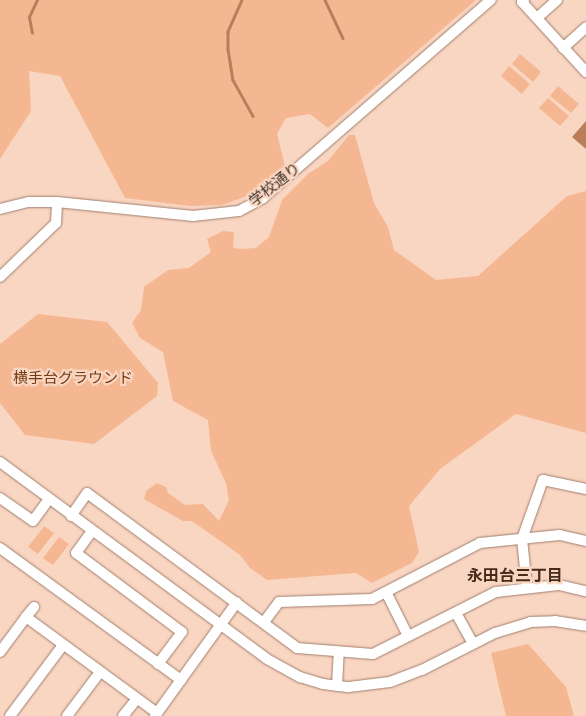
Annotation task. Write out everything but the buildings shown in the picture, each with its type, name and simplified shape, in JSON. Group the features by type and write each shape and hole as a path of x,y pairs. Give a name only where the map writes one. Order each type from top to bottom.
{"street":[{"name":"学校通り","path":"1,208 29,202 57,202 193,216 226,215 254,205 491,0"},
{"path":"524,0 522,2 586,72"},
{"path":"537,18 557,0"},
{"path":"563,48 586,27"},
{"path":"0,277 56,223 57,202"},
{"path":"0,462 48,500 220,626 282,669 300,677 337,686 374,685 404,678 495,633 530,622 555,621 586,626"},
{"path":"527,588 522,539 543,480 586,489"},
{"path":"71,516 87,493 297,648 373,654 496,592 559,585 586,591"},
{"path":"0,498 33,521 48,500"},
{"path":"92,531 76,553 182,632 158,664"},
{"path":"264,622 279,602 349,602 372,599 480,543 560,535 586,540"},
{"path":"0,563 3,551 181,680"},
{"path":"386,592 408,636"},
{"path":"26,618 137,698 156,715 237,602"},
{"path":"0,652 34,608"},
{"path":"456,613 472,644"},
{"path":"10,716 63,645"},
{"path":"337,686 339,652"},
{"path":"67,716 100,672"},
{"path":"123,716 137,698"}],"green space":[{"path":"0,0 476,0 328,128 310,114 286,118 277,134 285,166 250,195 222,205 190,206 125,198 60,76 29,71 31,111 0,159"},
{"path":"520,54 541,72 533,82 512,64"},
{"path":"509,66 530,84 522,94 501,76"},
{"path":"558,86 579,104 571,113 550,96"},
{"path":"548,98 569,116 560,126 539,108"},
{"path":"349,135 355,135 374,203 388,227 394,250 436,280 478,276 567,196 586,191 586,433 516,414 440,469 409,506 419,552 412,563 372,583 356,573 267,580 250,568 240,555 192,521 183,521 144,499 146,491 157,483 166,487 168,493 185,505 203,504 219,521 229,500 226,483 211,451 208,420 173,401 163,352 140,338 132,323 141,310 144,287 168,270 189,268 211,252 207,239 223,231 234,232 233,248 241,249 256,248 269,237 282,200 308,174 328,161"},
{"name":"横手台グラウンド","path":"38,314 107,322 158,383 157,396 94,444 25,435 0,403 0,344"},
{"path":"44,526 54,533 38,554 28,547"},
{"path":"59,537 69,544 53,565 43,558"},
{"path":"528,644 566,687 574,716 506,716 491,653"}],"shaded area":[{"path":"586,121 586,149 572,137"}],"waterway":[{"path":"32,33 29,17 37,0"},
{"path":"242,0 228,32 228,49 233,80 253,116"},
{"path":"325,0 343,38"}],"district":[{"name":"永田台三丁目","path":"515,577"}]}
